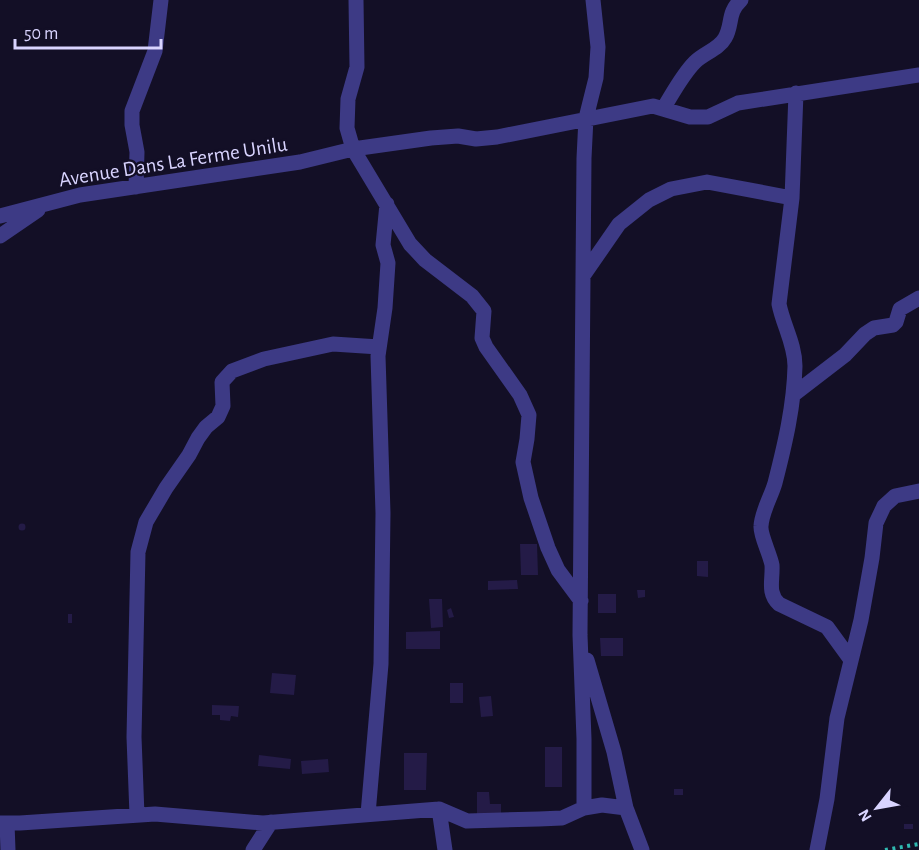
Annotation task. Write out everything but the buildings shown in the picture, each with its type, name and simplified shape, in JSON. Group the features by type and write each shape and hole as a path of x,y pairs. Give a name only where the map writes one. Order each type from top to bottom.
{"street":[{"path":"136,187 137,152 132,111 155,51 161,0"},
{"path":"356,0 357,67 348,99 346,128 353,149 410,243 425,260 472,296 484,311 482,338 520,394 529,415 523,462 534,508 558,570 581,601"},
{"path":"584,808 584,739 579,636 584,158 586,118 596,78 598,47 592,0"},
{"path":"663,108 687,71 725,38 732,11 741,0"},
{"name":"Avenue Dans La Ferme Unilu","path":"0,216 80,195 300,162 353,149 431,138 497,137 653,106 690,117 708,117 738,103 919,75"},
{"path":"796,93 792,198 779,304 782,320 791,340 795,364 793,395 774,485 760,527 769,549 773,598 779,604 827,627 851,660"},
{"path":"583,276 619,224 649,200 671,189 707,182 792,198"},
{"path":"0,236 48,203"},
{"path":"368,814 381,664 383,513 379,347 388,263 383,245 387,204"},
{"path":"793,395 845,355 874,328 893,325 900,309 919,298"},
{"path":"137,815 134,737 138,552 146,522 198,438 218,417 223,406 222,382 232,371 264,359 333,344 379,347"},
{"path":"817,850 827,799 837,718 872,558 876,523 884,506 895,496 919,491"},
{"path":"579,636 614,752 626,808 642,850"},
{"path":"8,850 4,823 155,814 271,822 439,809 467,821 561,818 584,808 602,805 626,808"},
{"path":"439,809 445,850"},
{"path":"253,850 271,822"}],"path":[{"path":"885,850 919,844"}]}
